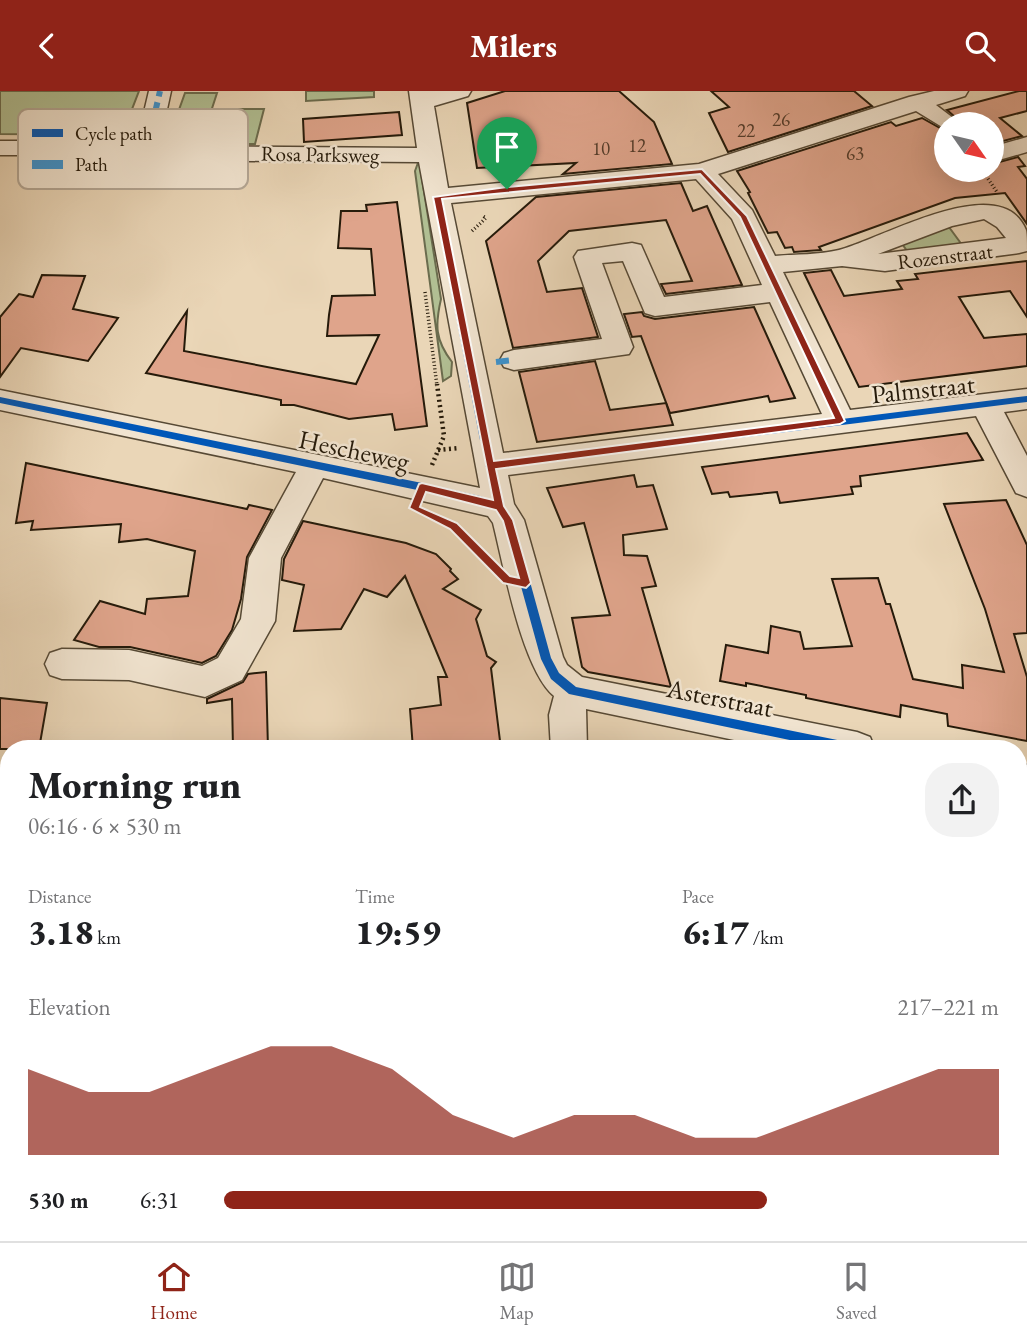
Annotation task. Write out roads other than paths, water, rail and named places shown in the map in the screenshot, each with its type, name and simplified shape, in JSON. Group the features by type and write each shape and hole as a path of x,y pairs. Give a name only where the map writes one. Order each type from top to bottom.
{"street":[{"path":"156,109 160,91"},
{"path":"460,91 420,97 437,197 499,507 508,520 546,659 555,676 573,691 568,715 569,740"},
{"path":"437,197 702,171 957,91"},
{"path":"917,102 934,114"},
{"path":"1004,151 1027,144"},
{"name":"Rosa Parksweg","path":"0,148 18,148"},
{"name":"Rosa Parksweg","path":"248,153 430,155"},
{"path":"702,171 743,216 840,421"},
{"name":"Rozenstraat","path":"766,265 842,258 885,263 1014,248 1021,241 1017,220 992,213 969,212 842,258"},
{"path":"514,360 619,347 587,257 632,251 655,307"},
{"path":"607,313 779,292"},
{"name":"Palmstraat","path":"490,466 1027,399"},
{"name":"Hescheweg","path":"0,400 422,487 499,507"},
{"path":"985,405 1027,485"},
{"path":"62,664 129,665 205,682 230,669 258,621 265,558 315,465"},
{"name":"Asterstraat","path":"573,691 813,740"}]}
